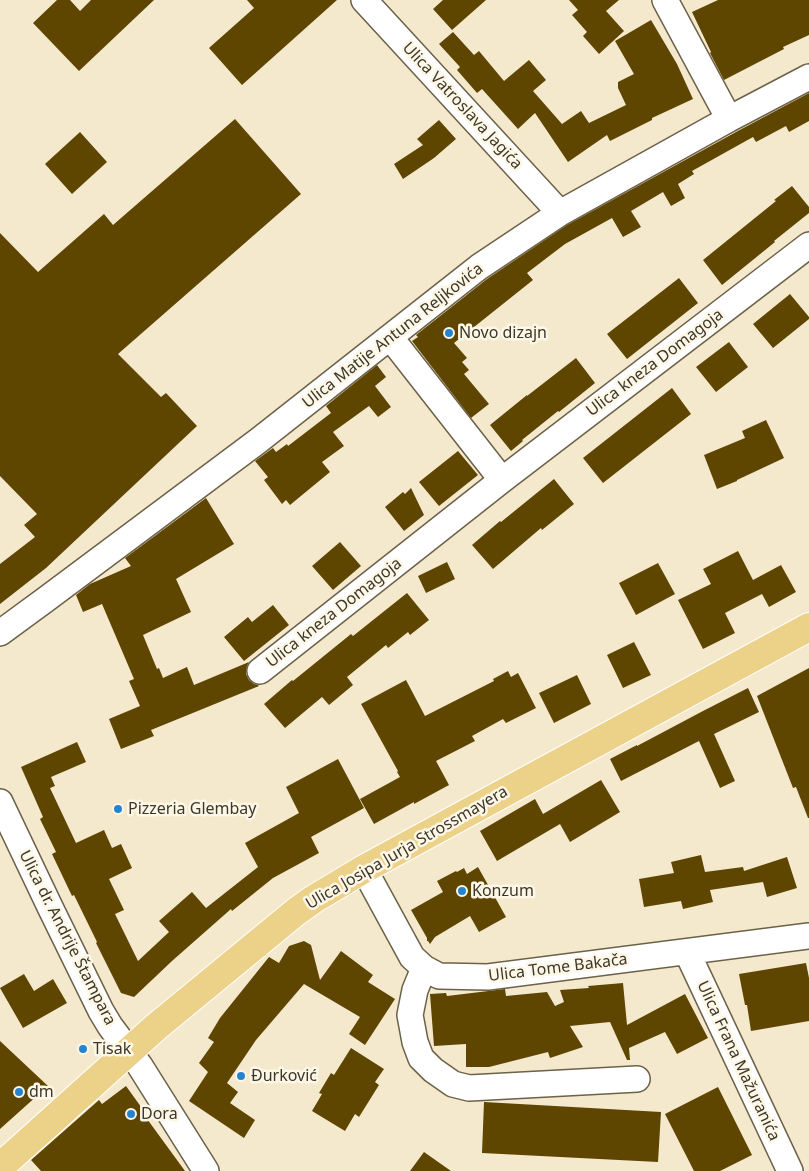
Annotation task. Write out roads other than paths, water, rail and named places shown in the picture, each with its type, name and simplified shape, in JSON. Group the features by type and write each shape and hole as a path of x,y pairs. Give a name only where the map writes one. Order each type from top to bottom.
{"main road":[{"name":"Ulica Josipa Jurja Strossmayera","path":"0,1167 128,1051 297,911 364,869 809,627"}],"street":[{"name":"Ulica Vatroslava Jagića","path":"364,0 560,213"},
{"path":"665,0 729,118"},
{"name":"Ulica Matije Antuna Reljkovića","path":"0,633 258,441 480,267 560,213 729,118 809,77"},
{"name":"Ulica kneza Domagoja","path":"260,671 502,480 808,245"},
{"path":"390,337 502,480"},
{"name":"Ulica dr. Andrije Štampara","path":"0,802 101,1011 144,1072 206,1171"},
{"name":"Ulica Tome Bakača","path":"364,869 412,957 424,968 439,976 488,977 809,936"},
{"name":"Ulica Frana Mažuranića","path":"687,952 790,1171"},
{"path":"424,968 415,990 410,1015 414,1042 421,1058 433,1070 453,1084 469,1088 637,1080"}],"place":[{"name":"Novo dizajn","path":"449,333"},
{"name":"Pizzeria Glembay","path":"118,809"},
{"name":"Konzum","path":"462,891"},
{"name":"Tisak","path":"83,1049"},
{"name":"Đurković","path":"241,1076"},
{"name":"dm","path":"19,1092"},
{"name":"Dora","path":"131,1114"}]}
